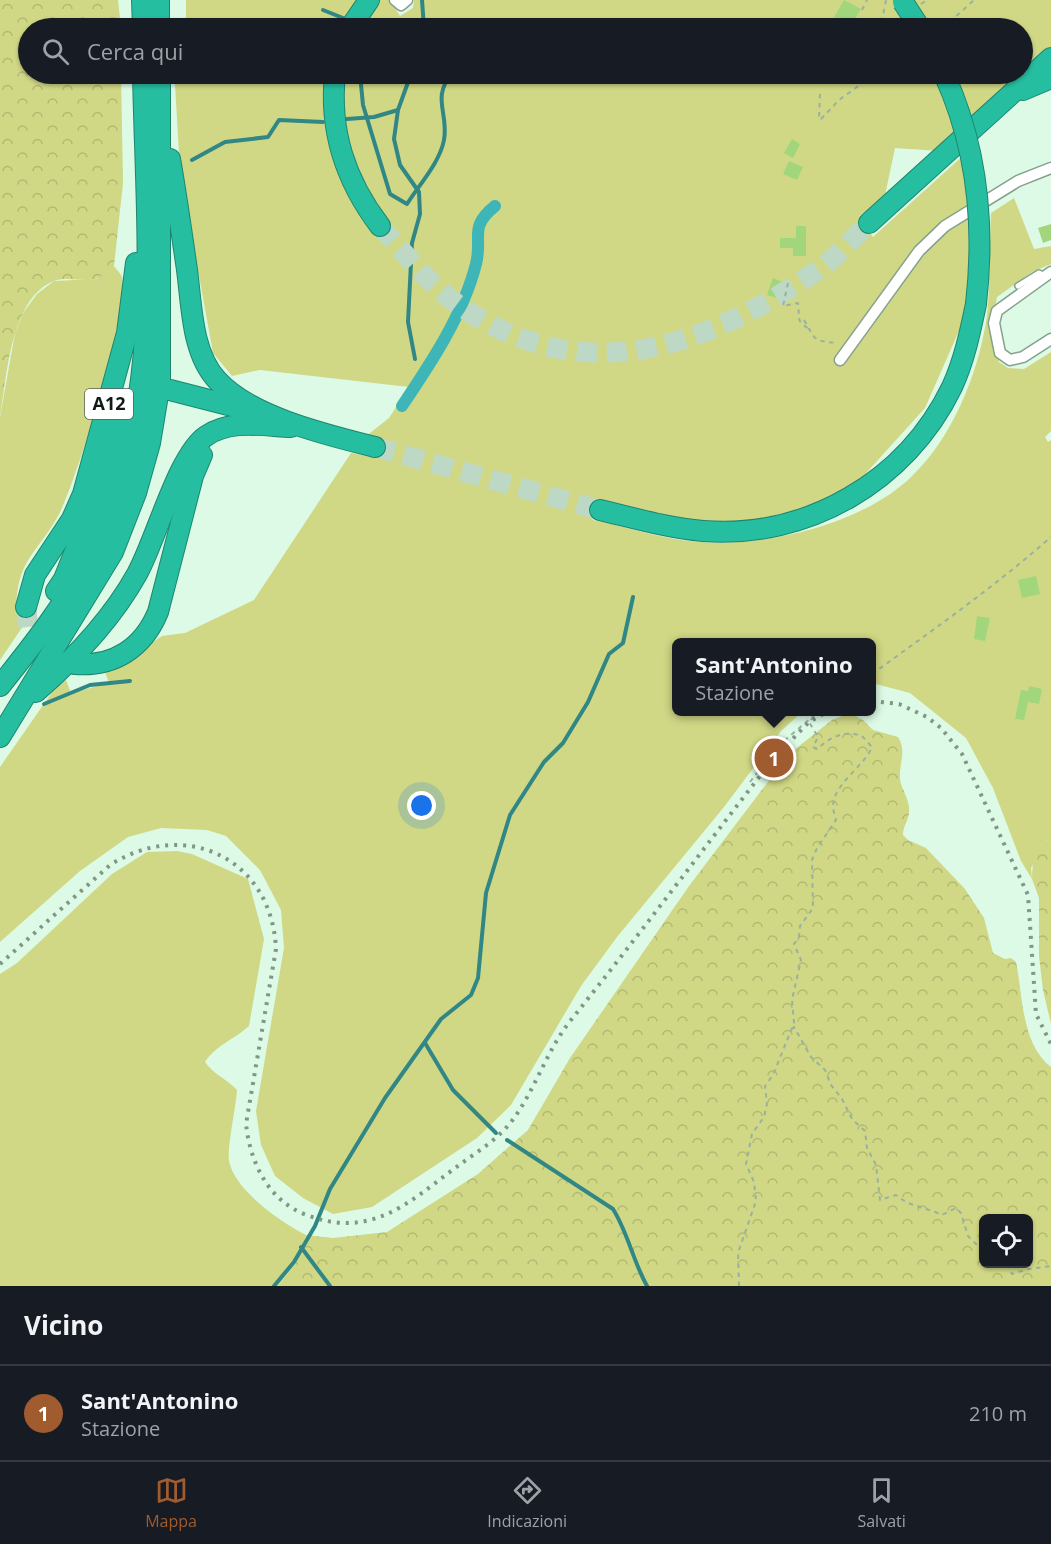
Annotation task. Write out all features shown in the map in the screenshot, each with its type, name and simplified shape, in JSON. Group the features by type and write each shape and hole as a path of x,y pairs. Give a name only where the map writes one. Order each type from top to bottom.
{"highway":[{"path":"142,0 143,18"},
{"path":"159,0 159,18"},
{"path":"357,18 369,0"},
{"path":"902,1 913,18"},
{"path":"1033,74 1051,58"},
{"path":"1007,98 1051,78"},
{"path":"0,686 56,614 80,574 110,510 126,463 138,412 147,302 143,84"},
{"path":"0,737 113,552 136,493 150,443 160,383 160,84"},
{"path":"335,84 334,110 339,148 355,189 380,226"},
{"path":"600,510 665,526 723,531 786,524 804,520 842,503 888,471 913,446 933,419 960,368 976,304 980,254 976,187 965,130 948,84"},
{"path":"869,223 1022,84"},
{"path":"161,109 176,191 198,340 204,361 216,379 231,393 280,418 304,428 375,447"},
{"name":"A12","path":"26,607 35,575 72,519 83,494 113,390 127,333 145,186"},
{"path":"170,390 280,418"},
{"path":"0,676 64,579 94,503 121,417"},
{"path":"16,710 62,669 120,600 149,550 180,473 193,448 205,436 220,428 259,426 304,428"},
{"path":"75,664 94,664 119,657 135,647 148,632 158,612 198,461 208,448 222,437 259,426"}],"street":[{"path":"395,0 401,5 407,0"},
{"path":"840,360 919,251 945,226 1018,181 1051,168"},
{"path":"1048,274 1007,302 998,311 994,323 1000,352 1010,360 1023,357 1051,339"}],"lane":[{"path":"1018,286 1039,273 1048,274"}],"path":[{"path":"862,10 867,0"},
{"path":"954,18 974,0"},
{"path":"820,94 819,118 821,119 839,100 861,84"},
{"path":"788,283 783,306 788,307 794,302 798,303 800,323 808,328"},
{"path":"804,320 811,336 817,341 853,343"},
{"path":"876,671 982,594 1051,537"},
{"path":"750,782 778,746 812,716"},
{"path":"739,1286 738,1253 756,1201 754,1182 746,1164 747,1153 752,1134 764,1117 767,1104 765,1086 773,1075 794,1023 792,1000 801,960 794,944 799,937 800,926 813,908 812,860 816,848 836,820 834,802 841,786 859,769 872,747 866,739 856,734 838,735 817,749 813,747 819,737 811,729 809,722 814,716"},
{"path":"792,1029 794,1027 811,1058 825,1070 831,1085 842,1099 852,1119 865,1131 867,1148 876,1165 880,1200 896,1195 909,1207 927,1208 942,1215 956,1208 961,1213 968,1236 979,1247"},
{"path":"1009,1268 1012,1274 1051,1266"}],"green space":[{"path":"0,0 118,0 120,18 18,18 18,84 121,84 123,183 114,266 103,276 95,279 54,281 39,290 28,304 19,321 13,341 0,417"},
{"path":"186,0 390,0 400,16 413,8 414,0 1051,0 1051,51 1033,67 1033,18 186,18"},
{"path":"175,84 1014,84 940,151 895,148 884,200 859,216 873,237 965,154 970,271 962,324 925,408 858,482 797,512 750,522 700,521 604,505 594,500 588,504 587,511 593,520 660,536 687,541 726,543 754,541 813,529 868,507 892,493 926,461 951,425 961,405 976,364 986,322 991,213 1014,198 1034,249 1051,246 1051,264 1032,272 997,297 991,329 999,362 1008,368 1024,369 1051,352 1051,431 1045,437 1048,442 1051,440 1051,842 1046,840 1031,868 1032,879 1021,861 993,788 966,738 910,693 876,684 876,638 672,638 672,716 798,716 781,731 724,807 617,937 581,986 511,1105 477,1138 372,1207 333,1214 303,1198 275,1176 261,1145 256,1111 284,948 281,910 260,870 226,836 207,830 161,828 128,837 80,871 0,942 0,767 64,675 71,693 109,683 105,672 162,636 185,633 254,600 351,453 375,458 380,441 365,437 389,418 409,387 260,370 232,376 213,353 180,171"},
{"path":"114,266 122,277 122,295 118,323 100,396 66,498 50,529 29,558 20,579 16,610 34,610 0,660 0,417 15,333 23,313 37,294 54,281 97,279"},
{"path":"842,716 856,716 873,730 898,737 902,747 900,782 909,808 903,835 908,840 926,848 965,889 984,918 993,953 1005,959 1011,958 1016,962 1029,1032 1034,1046 1051,1067 1051,1286 278,1286 296,1263 306,1235 333,1238 387,1232 478,1174 528,1130 570,1058 689,886 789,754 832,720"},
{"path":"1046,840 1051,842 1051,1024 1043,990 1039,956 1039,898 1032,879 1034,843"},
{"path":"177,851 192,854 248,879 264,939 249,1026 215,1051 205,1062 237,1090 229,1155 233,1172 249,1194 260,1204 306,1235 296,1263 278,1286 0,1286 0,974 17,963 112,874 147,852"}],"building":[{"path":"844,0 861,9 856,18 834,17"},
{"path":"792,139 800,144 793,158 784,153"},
{"path":"789,161 803,167 797,180 783,174"},
{"path":"1051,224 1051,240 1043,243 1038,228"},
{"path":"796,226 806,226 806,256 793,256 793,248 780,248 780,238 796,238"},
{"path":"773,278 783,282 777,298 767,295"},
{"path":"1036,576 1040,594 1022,598 1018,580"},
{"path":"977,616 990,618 985,641 974,639"},
{"path":"1029,686 1042,689 1039,704 1028,702 1024,720 1015,719 1021,690 1028,691"}],"waterway":[{"path":"422,0 423,18"},
{"path":"323,10 343,18"},
{"path":"361,84 363,105 390,194 407,204 434,165 442,148 445,131 442,98 445,84"},
{"path":"407,84 398,110 394,139 400,165 419,192 420,214 412,243 408,322 415,359"},
{"path":"347,119 374,117 398,110"},
{"path":"192,160 225,142 268,137 279,120 323,122"},
{"path":"402,406 435,356 455,320 476,264 479,227 482,220 495,206"},
{"path":"274,1286 294,1262 315,1226 330,1189 385,1098 441,1019 471,995 478,978 486,893 510,815 544,762 563,743 588,702 609,654 623,643 633,597"},
{"path":"44,704 90,685 130,681"},
{"path":"425,1043 453,1090 496,1133"},
{"path":"507,1140 613,1209 647,1286"},
{"path":"301,1247 330,1286"}],"tunnel":[{"path":"380,226 408,258 460,306 506,332 552,347 597,353 642,349 686,339 730,321 773,299 822,267 869,223"},
{"path":"375,447 600,510"},
{"path":"26,607 29,632 44,653"}],"railway":[{"path":"876,701 899,704 927,717 941,728 962,754 1028,895 1036,1014 1051,1044"},
{"path":"0,964 110,865 139,851 167,845 195,847 220,855 242,870 259,891 271,918 276,949 246,1124 256,1165 270,1189 280,1199 304,1214 327,1221 348,1223 367,1221 403,1206 505,1129 527,1097 554,1045 571,1020 774,758 809,722 820,716"}],"place":[{"name":"Sant'Antonino","path":"774,758"}]}
